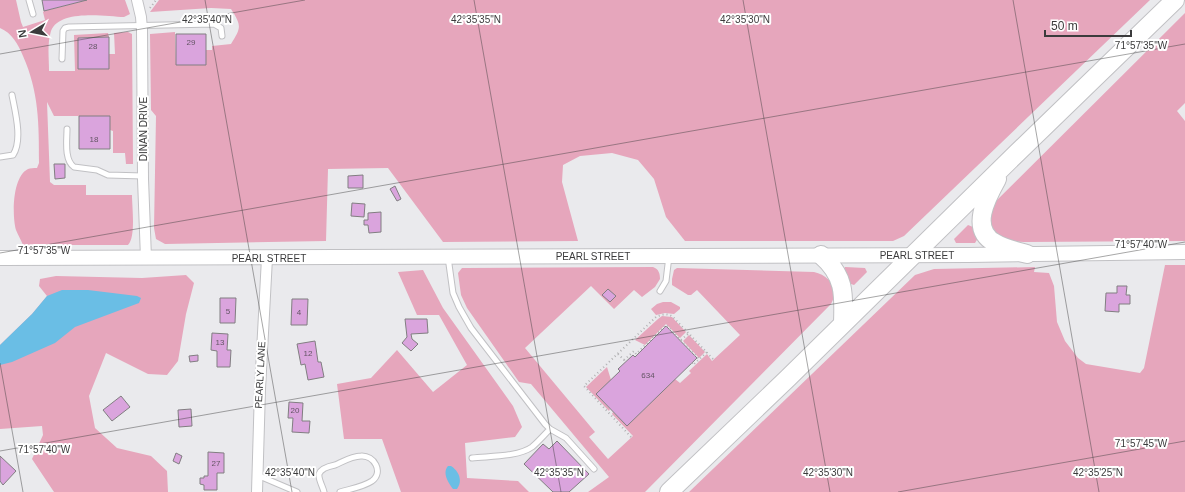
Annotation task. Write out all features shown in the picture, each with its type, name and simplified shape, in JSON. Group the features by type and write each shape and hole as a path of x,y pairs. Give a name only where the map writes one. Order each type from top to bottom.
{"highway":[{"path":"669,492 1175,0"},
{"path":"1003,167 984,204 981,217 982,227 986,235 993,242 1027,254"},
{"path":"821,255 833,269 843,290 843,323"}],"main road":[{"name":"PEARL STREET","path":"0,258 912,255 1185,252"}],"street":[{"name":"DINAN DRIVE","path":"137,0 140,8 142,26 143,176 146,258"},
{"name":"PEARLY LANE","path":"257,492 260,389 267,258"}],"lane":[{"path":"29,0 33,14"},
{"path":"62,59 62,35 65,28 214,24 221,28 222,36"},
{"path":"0,157 13,155 18,145 16,113 12,95"},
{"path":"67,129 67,154 69,161 74,167 97,170 108,175 143,176"},
{"path":"660,291 666,281 669,255"},
{"path":"448,256 453,294 471,328 550,429 566,438 594,469"},
{"path":"472,458 512,454 522,451 530,448 550,429"},
{"path":"324,492 319,474 324,469 362,455 374,461 377,475 373,480 356,488 340,492"},
{"path":"257,476 297,492"}],"path":[{"path":"631,437 584,386 656,317 663,315 672,315 713,358"},
{"path":"618,354 625,361 634,351 636,354 666,325 699,359"},
{"path":"680,340 689,333"},
{"path":"692,363 693,365 707,352"},
{"path":"609,413 612,410"}],"shaded area":[{"path":"0,0 16,0 23,27 45,20 44,11 87,0 125,0 130,14 124,17 83,15 63,19 56,24 51,31 48,51 49,71 75,71 74,35 108,33 109,37 78,38 78,69 109,69 109,54 115,54 114,33 128,32 132,34 133,164 126,164 125,153 113,153 113,131 110,130 110,116 54,116 47,102 50,182 54,185 86,185 86,195 132,195 133,229 128,245 23,245 16,230 14,197 19,180 23,173 29,169 37,168 39,163 37,108 28,69 17,43 8,33 0,28"},
{"path":"159,0 1150,0 904,236 893,241 685,241 666,217 654,179 638,160 612,153 580,156 563,165 562,182 578,241 443,242 388,168 328,169 326,241 165,244 156,239 154,228 156,116 151,110 150,34 175,32 176,65 206,65 206,50 212,50 212,46 231,44 239,27 237,19 231,9 211,8 150,12"},
{"path":"1185,13 1185,103 1177,111 1185,121 1185,241 1024,242 1011,241 994,234 987,212 991,206"},
{"path":"968,225 973,227 978,238 975,243 956,243 954,239"},
{"path":"1165,265 1185,265 1185,492 689,492 915,275 934,269 1035,267 1034,272 1049,273 1054,286 1057,322 1065,341 1078,358 1086,364 1140,373 1144,368"},
{"path":"653,267 659,272 660,279 655,287 642,297 634,290 614,309 591,286 525,348 595,432 589,437 608,459 633,436 612,414 613,412 627,426 675,379 680,383 691,373 689,371 707,354 712,361 740,335 697,290 691,295 688,295 672,285 674,270 677,268 814,272 828,279 834,288 834,293 831,304 645,492 588,492 609,477 531,384 519,382 467,308 461,295 458,273 462,268"},
{"path":"845,267 865,268 867,272 854,285 848,283 843,273"},
{"path":"423,270 443,308 513,406 522,427 515,437 465,443 467,478 518,481 529,492 401,492 382,439 344,439 337,384 371,378 397,350 433,392 467,365 439,315 417,315 398,272"},
{"path":"186,275 194,283 186,314 178,361 167,375 148,374 106,353 89,396 95,428 117,448 151,456 167,471 168,492 54,492 32,459 43,435 42,426 0,429 0,345 32,314 47,296 39,286 40,279 56,276 142,278"},
{"path":"671,302 680,307 680,309 674,314 665,313 656,315 651,309 657,304"},
{"path":"662,316 672,317 686,332 680,338 666,324 645,345 635,340 658,319"},
{"path":"689,335 705,352 699,358 683,341"},
{"path":"607,367 611,380 596,394 610,409 609,411 586,387"}],"water":[{"path":"62,290 88,290 137,296 141,298 139,303 75,327 55,343 12,362 0,365 0,345 32,314 47,296"},
{"path":"448,466 454,468 458,473 460,483 457,489 453,489 446,478 446,469"}],"building":[{"path":"42,0 87,0 44,11"},
{"path":"176,34 206,34 206,65 176,65"},
{"path":"109,37 109,69 78,69 78,38"},
{"path":"79,116 110,116 110,149 79,149"},
{"path":"54,164 65,164 65,178 55,179"},
{"path":"363,175 363,188 348,188 348,176"},
{"path":"395,186 401,199 397,201 390,189"},
{"path":"352,203 365,204 364,217 351,216"},
{"path":"381,212 381,232 369,233 368,225 364,225 364,220 368,220 368,213"},
{"path":"1117,286 1127,286 1126,295 1130,295 1130,304 1119,304 1119,312 1105,311 1106,293 1117,293"},
{"path":"608,289 616,296 610,302 602,295"},
{"path":"220,298 236,298 235,323 220,323"},
{"path":"292,299 308,299 307,325 291,325"},
{"path":"405,319 427,319 428,333 411,334 412,339 418,344 411,351 402,343 407,337"},
{"path":"666,326 697,358 627,426 596,394 620,371 618,369 633,355 635,357"},
{"path":"212,333 228,334 227,350 231,350 230,367 217,367 217,351 211,350"},
{"path":"315,341 318,362 321,362 324,377 308,380 305,364 301,365 297,344"},
{"path":"198,355 198,361 190,362 189,356"},
{"path":"121,396 130,407 112,421 103,410"},
{"path":"289,402 303,403 302,421 310,421 309,433 292,432 293,418 288,418"},
{"path":"191,409 192,426 179,427 178,410"},
{"path":"557,441 589,474 569,492 553,492 524,464 543,444 549,449"},
{"path":"208,452 224,453 224,473 217,473 217,490 204,490 204,485 200,484 200,478 208,476"},
{"path":"176,453 182,456 179,464 173,461"},
{"path":"0,456 16,471 3,485 0,481"}]}
